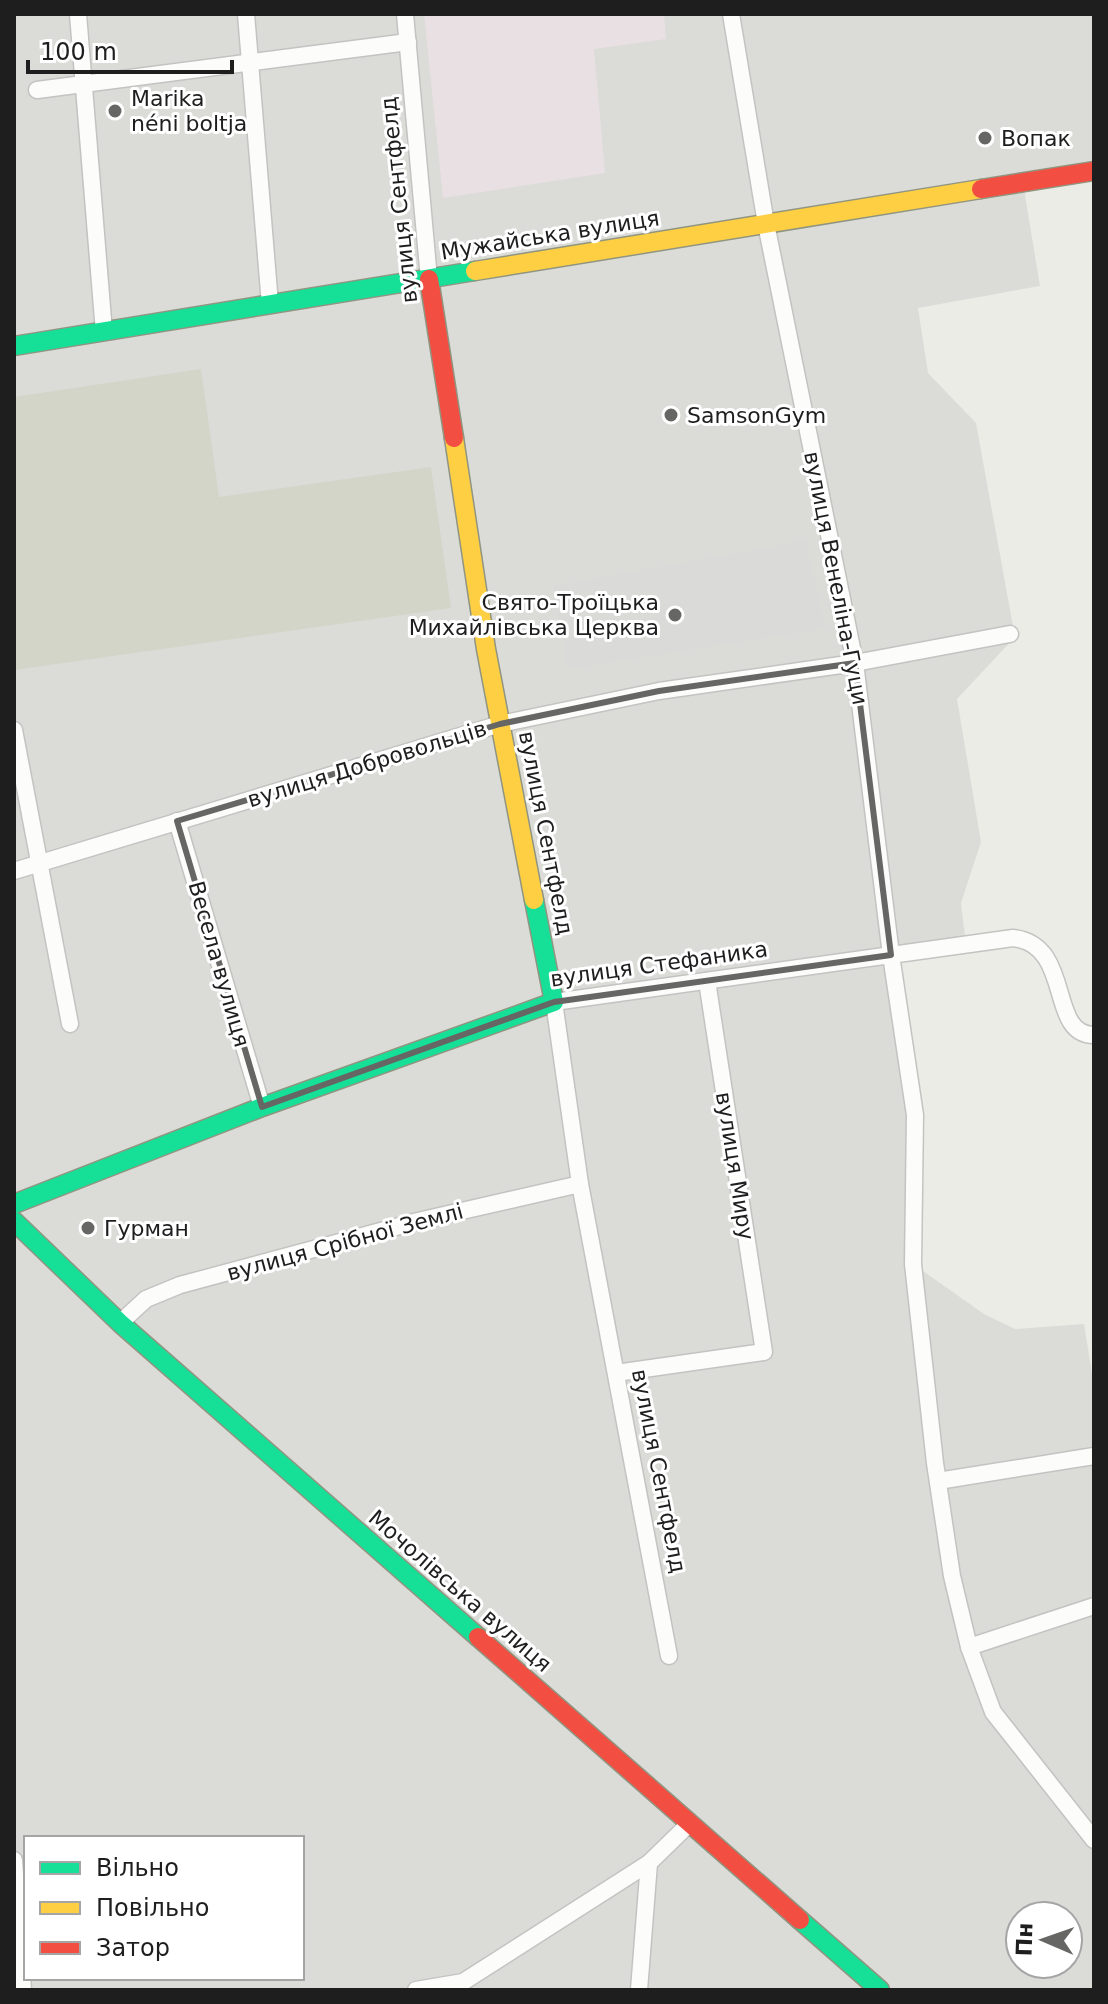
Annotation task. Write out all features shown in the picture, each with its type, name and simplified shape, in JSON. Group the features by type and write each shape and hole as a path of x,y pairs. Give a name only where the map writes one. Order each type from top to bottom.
{"main road":[{"name":"Мужайська вулиця","path":"14,346 1094,171"},
{"name":"вулиця Сентфелд","path":"429,279 469,546 554,1002"},
{"name":"вулиця Стефаника","path":"14,1204 262,1107 554,1002"},
{"name":"Мочолівська вулиця","path":"14,1221 120,1323 880,1990"}],"street":[{"path":"78,14 104,332"},
{"path":"246,14 270,304"},
{"name":"вулиця Сентфелд","path":"405,14 429,279"},
{"name":"вулиця Венеліна-Гуци","path":"731,14 766,224 855,663 891,955 915,1115 913,1264 952,1576 969,1647 993,1712 1094,1840"},
{"path":"37,90 251,65 408,42"},
{"name":"вулиця Добровольців","path":"14,871 500,724 659,691 855,663 1010,634"},
{"path":"14,730 70,1024"},
{"name":"Весела вулиця","path":"177,821 262,1107"},
{"name":"вулиця Стефаника","path":"554,1002 1013,938 1027,940 1041,949 1052,968 1069,1025 1084,1035 1094,1035"},
{"name":"вулиця Миру","path":"616,1373 764,1352 707,981"},
{"name":"вулиця Сентфелд","path":"554,1002 580,1184 669,1656"},
{"name":"вулиця Срібної Землі","path":"120,1323 146,1299 180,1285 418,1221 580,1184"},
{"path":"938,1481 1094,1456"},
{"path":"969,1647 1094,1606"},
{"path":"416,1990 463,1982 649,1863 689,1824"},
{"path":"14,1860 23,1990"},
{"path":"639,1990 649,1863"}],"highlighted area":[{"path":"855,663 891,955 554,1002 262,1107 177,821 500,724 659,691"}],"shaded area":[{"path":"14,14 1094,14 1094,171 1023,183 1040,286 918,308 928,373 976,423 1015,637 957,699 981,842 961,903 966,945 891,955 915,1115 913,1264 984,1314 1015,1329 1084,1324 1094,1386 1094,1990 14,1990"},
{"path":"424,14 664,14 666,39 594,49 605,173 443,198"},
{"path":"201,369 219,497 431,467 451,608 14,670 14,397"},
{"path":"805,541 826,628 567,669 554,586"}],"traffic: fast":[{"path":"14,346 475,271"},
{"path":"14,1204 262,1107 554,1002 534,900"},
{"path":"14,1221 120,1323 478,1637"},
{"path":"800,1920 880,1990"}],"traffic: slow":[{"path":"475,271 981,189"},
{"path":"454,438 486,649 534,900"}],"traffic: jam":[{"path":"981,189 1094,171"},
{"path":"429,279 454,438"},
{"path":"478,1637 800,1920"}],"place":[{"name":"Marika néni boltja","path":"115,111"},
{"name":"Вопак","path":"985,138"},
{"name":"SamsonGym","path":"671,415"},
{"name":"Свято-Троїцька Михайлівська Церква","path":"675,615"},
{"name":"Гурман","path":"88,1228"}]}
